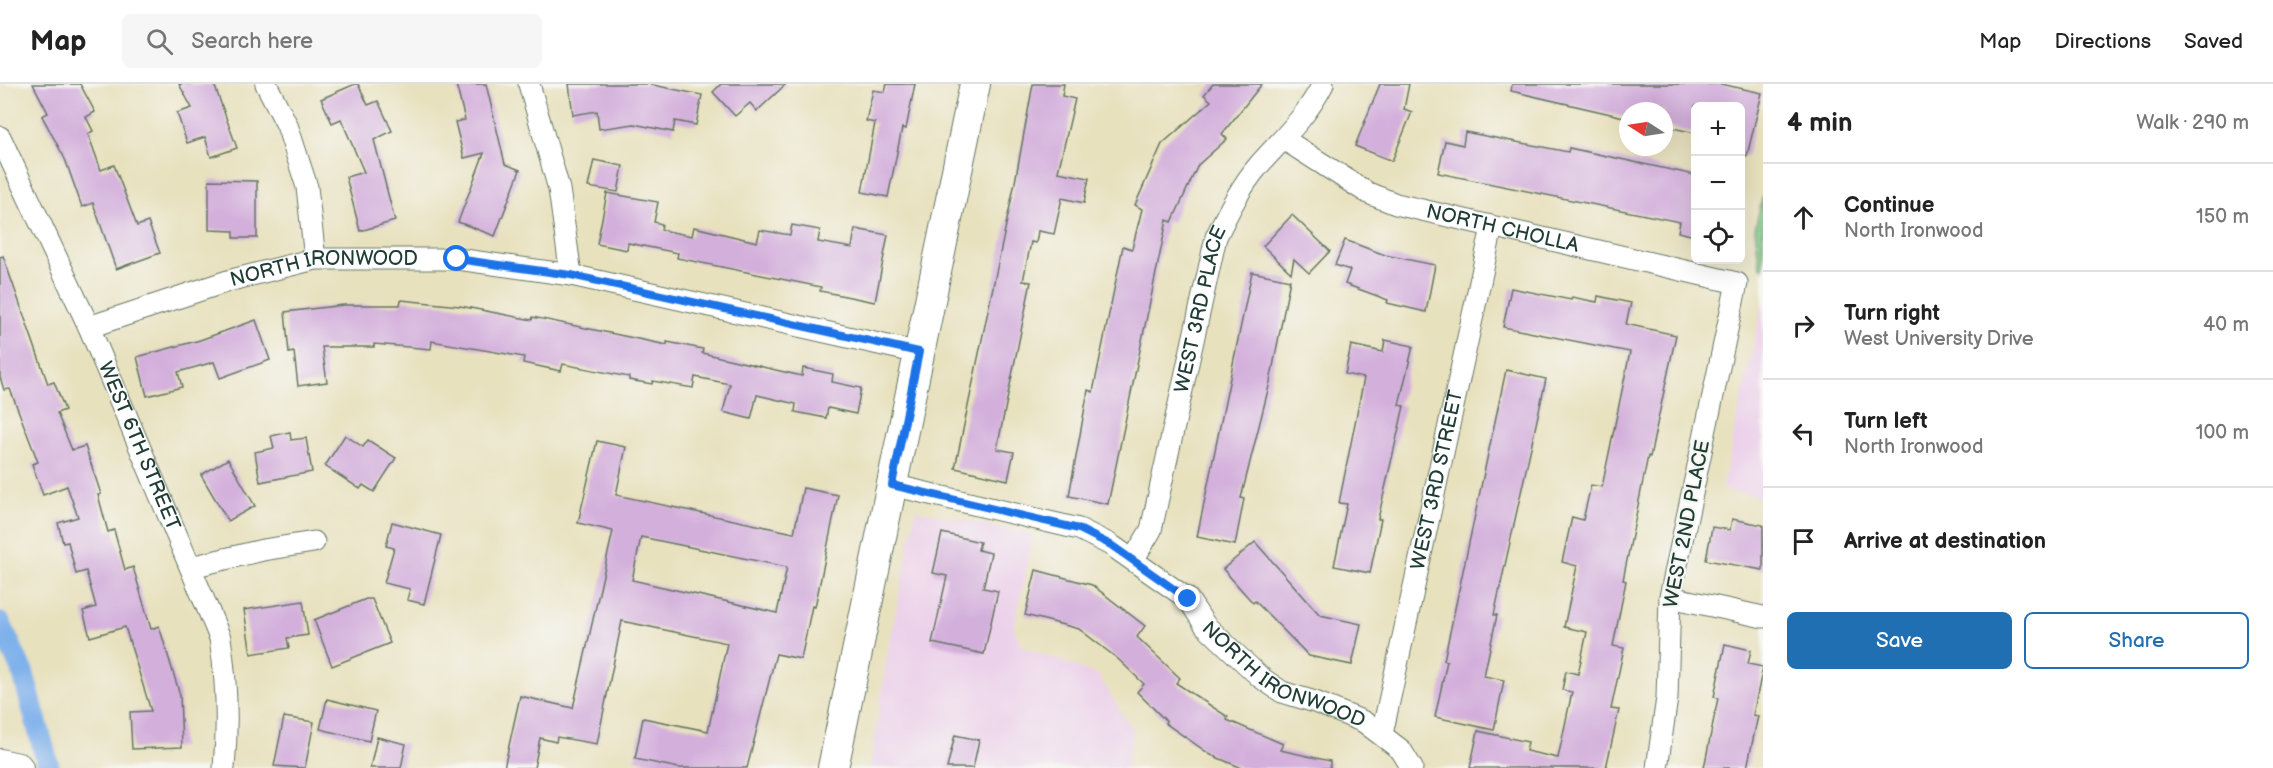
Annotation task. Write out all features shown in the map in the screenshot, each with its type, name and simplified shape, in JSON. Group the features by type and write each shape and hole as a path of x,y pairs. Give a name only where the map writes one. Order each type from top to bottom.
{"main road":[{"path":"833,768 975,84"}],"street":[{"path":"266,84 288,125 307,187 315,260"},
{"path":"530,84 559,189 571,275"},
{"name":"WEST 3RD PLACE","path":"1132,560 1151,530 1216,237 1234,201 1259,165 1285,140 1312,106 1323,84"},
{"name":"WEST 6TH STREET","path":"0,137 89,327 220,638 226,686 224,768"},
{"name":"NORTH CHOLLA","path":"1285,140 1368,193 1396,204 1737,283"},
{"name":"WEST 3RD STREET","path":"1382,734 1492,227"},
{"name":"NORTH IRONWOOD","path":"89,327 228,281 315,260 457,259 571,275 919,352"},
{"name":"WEST 2ND PLACE","path":"1657,768 1667,698 1670,597 1737,283"},
{"name":"NORTH IRONWOOD","path":"892,485 1079,529 1111,545 1188,599 1205,625 1260,677 1282,692 1341,712 1382,734 1401,750 1412,768"},
{"path":"191,567 263,550 314,542"},
{"path":"1670,597 1763,617"}],"shaded area":[{"path":"1763,300 1763,498 1722,489"},
{"path":"916,510 1033,535 1014,629 1023,647 1098,675 1133,731 1126,768 870,768 887,657"}],"green space":[{"path":"1763,195 1763,268 1760,267 1755,229"}],"building":[{"path":"33,84 80,84 95,112 86,117 93,131 88,134 101,170 114,165 137,226 148,222 160,253 116,269 93,203 82,207 65,159 42,116 48,113"},
{"path":"179,84 214,84 237,148 211,157 205,137 187,143 177,113 192,108"},
{"path":"358,84 368,105 378,101 392,131 374,140 395,221 360,231 346,177 364,172 341,119 332,123 321,99"},
{"path":"456,84 486,84 505,164 520,170 495,236 458,222 484,153 464,158 455,122 465,120"},
{"path":"569,84 648,84 702,95 696,125 675,121 673,132 634,124 599,129 597,111 573,115"},
{"path":"721,84 786,84 757,111 750,103 735,116 713,92"},
{"path":"887,84 915,84 906,129 902,128 888,197 862,192 875,123 866,121 873,90 885,92"},
{"path":"1033,84 1064,84 1062,96 1075,99 1058,172 1089,178 1084,203 1062,198 1054,234 1038,231 1036,243 1031,242 1023,281 1031,282 997,449 1014,452 1008,480 955,468 1015,182"},
{"path":"1213,84 1262,84 1222,134 1227,139 1198,165 1172,222 1167,220 1108,504 1069,496 1088,390 1093,392 1123,246 1132,249 1142,209 1135,205 1162,144 1211,101 1204,95"},
{"path":"1380,84 1409,84 1404,109 1412,112 1392,161 1355,146"},
{"path":"1512,84 1721,84 1762,93 1747,156 1745,156 1745,102 1691,102 1691,132 1673,128 1673,102 1619,102 1619,116 1511,91"},
{"path":"1465,132 1568,152 1569,148 1691,174 1691,235 1678,232 1680,222 1438,173 1445,141 1463,145"},
{"path":"594,160 623,166 618,192 588,187"},
{"path":"209,180 257,181 257,238 234,238 234,231 209,230"},
{"path":"607,193 658,202 654,222 662,224 661,230 692,236 694,227 757,242 760,230 790,235 792,225 820,230 818,242 852,248 855,229 888,235 875,302 820,291 821,287 677,258 678,253 628,243 627,250 597,244"},
{"path":"1292,215 1330,251 1309,273 1294,259 1291,273 1263,246"},
{"path":"1345,240 1385,255 1435,265 1426,312 1387,303 1388,300 1345,284 1350,270 1335,265"},
{"path":"3,256 48,384 54,382 65,410 57,413 72,450 85,446 101,494 98,495 108,532 114,530 125,570 133,567 151,629 159,626 180,695 182,747 132,749 130,712 151,711 125,627 90,637 83,611 96,607 86,571 76,574 68,542 63,543 58,523 78,517 67,486 43,495 32,464 38,462 10,389 4,390 0,377 0,257"},
{"path":"1252,272 1290,280 1270,382 1241,498 1244,499 1235,545 1197,537"},
{"path":"1511,288 1571,300 1572,297 1597,302 1598,296 1631,303 1626,324 1676,335 1623,580 1626,581 1613,646 1624,648 1611,709 1619,710 1606,768 1470,768 1478,731 1528,742 1526,751 1558,758 1572,692 1562,690 1566,671 1578,674 1587,632 1564,627 1577,566 1562,562 1572,517 1583,520 1591,485 1602,487 1630,352 1503,327"},
{"path":"401,300 460,306 532,320 533,317 667,345 667,342 703,349 702,353 802,376 803,368 833,374 832,382 861,388 856,414 828,408 826,418 795,412 796,404 757,395 751,419 723,412 730,384 695,377 693,388 653,381 652,384 563,364 561,371 523,363 524,357 432,341 431,349 374,344 374,347 322,347 327,382 298,386 294,352 289,353 285,312 344,305 400,305"},
{"path":"256,320 270,360 220,378 214,362 178,372 182,387 147,396 137,357 200,340"},
{"path":"1385,340 1413,346 1399,405 1404,406 1378,519 1381,519 1370,573 1334,566 1347,504 1339,503 1364,378 1345,374 1351,345 1383,352"},
{"path":"1506,370 1546,379 1494,615 1497,615 1484,676 1504,680 1494,730 1435,717 1447,661 1444,660"},
{"path":"290,432 291,440 306,438 312,472 260,482 255,452 274,448 271,436"},
{"path":"345,435 363,447 368,440 396,458 374,492 363,485 360,489 325,466"},
{"path":"597,441 626,447 616,495 794,533 803,488 838,495 815,607 812,606 801,659 776,654 747,768 679,768 635,759 643,718 708,731 727,643 622,621 597,744 557,737 556,742 540,738 534,768 504,768 520,696 573,708 613,531 578,523","holes":["641,537 787,567 777,613 632,580"]},
{"path":"228,459 255,506 228,521 201,475"},
{"path":"1732,519 1763,525 1763,570 1706,560 1712,527 1730,530"},
{"path":"392,522 441,535 424,604 407,600 410,589 384,583 394,548 386,546"},
{"path":"942,533 980,542 978,550 991,553 983,588 998,591 984,654 932,643 947,576 933,573"},
{"path":"1255,542 1320,615 1361,624 1352,665 1309,656 1255,601 1253,603 1223,569"},
{"path":"1036,570 1092,585 1145,626 1137,637 1180,678 1176,683 1228,717 1227,720 1283,744 1280,750 1330,761 1330,768 1242,768 1211,755 1165,723 1166,721 1137,692 1144,684 1118,659 1079,629 1025,615"},
{"path":"366,599 372,599 390,643 332,666 314,620"},
{"path":"303,601 308,635 287,638 289,648 251,654 244,610"},
{"path":"1725,644 1751,650 1748,664 1763,667 1753,715 1758,716 1747,768 1704,768 1718,698 1714,697"},
{"path":"327,699 376,711 369,741 320,729"},
{"path":"284,717 314,722 305,768 274,766"},
{"path":"955,735 979,740 973,768 947,768"},
{"path":"377,737 406,744 401,768 370,768"}],"waterway":[{"path":"0,623 23,673 49,768"}],"route":[{"path":"457,259 571,275 919,352 892,485 1079,529 1111,545 1188,599"}]}
